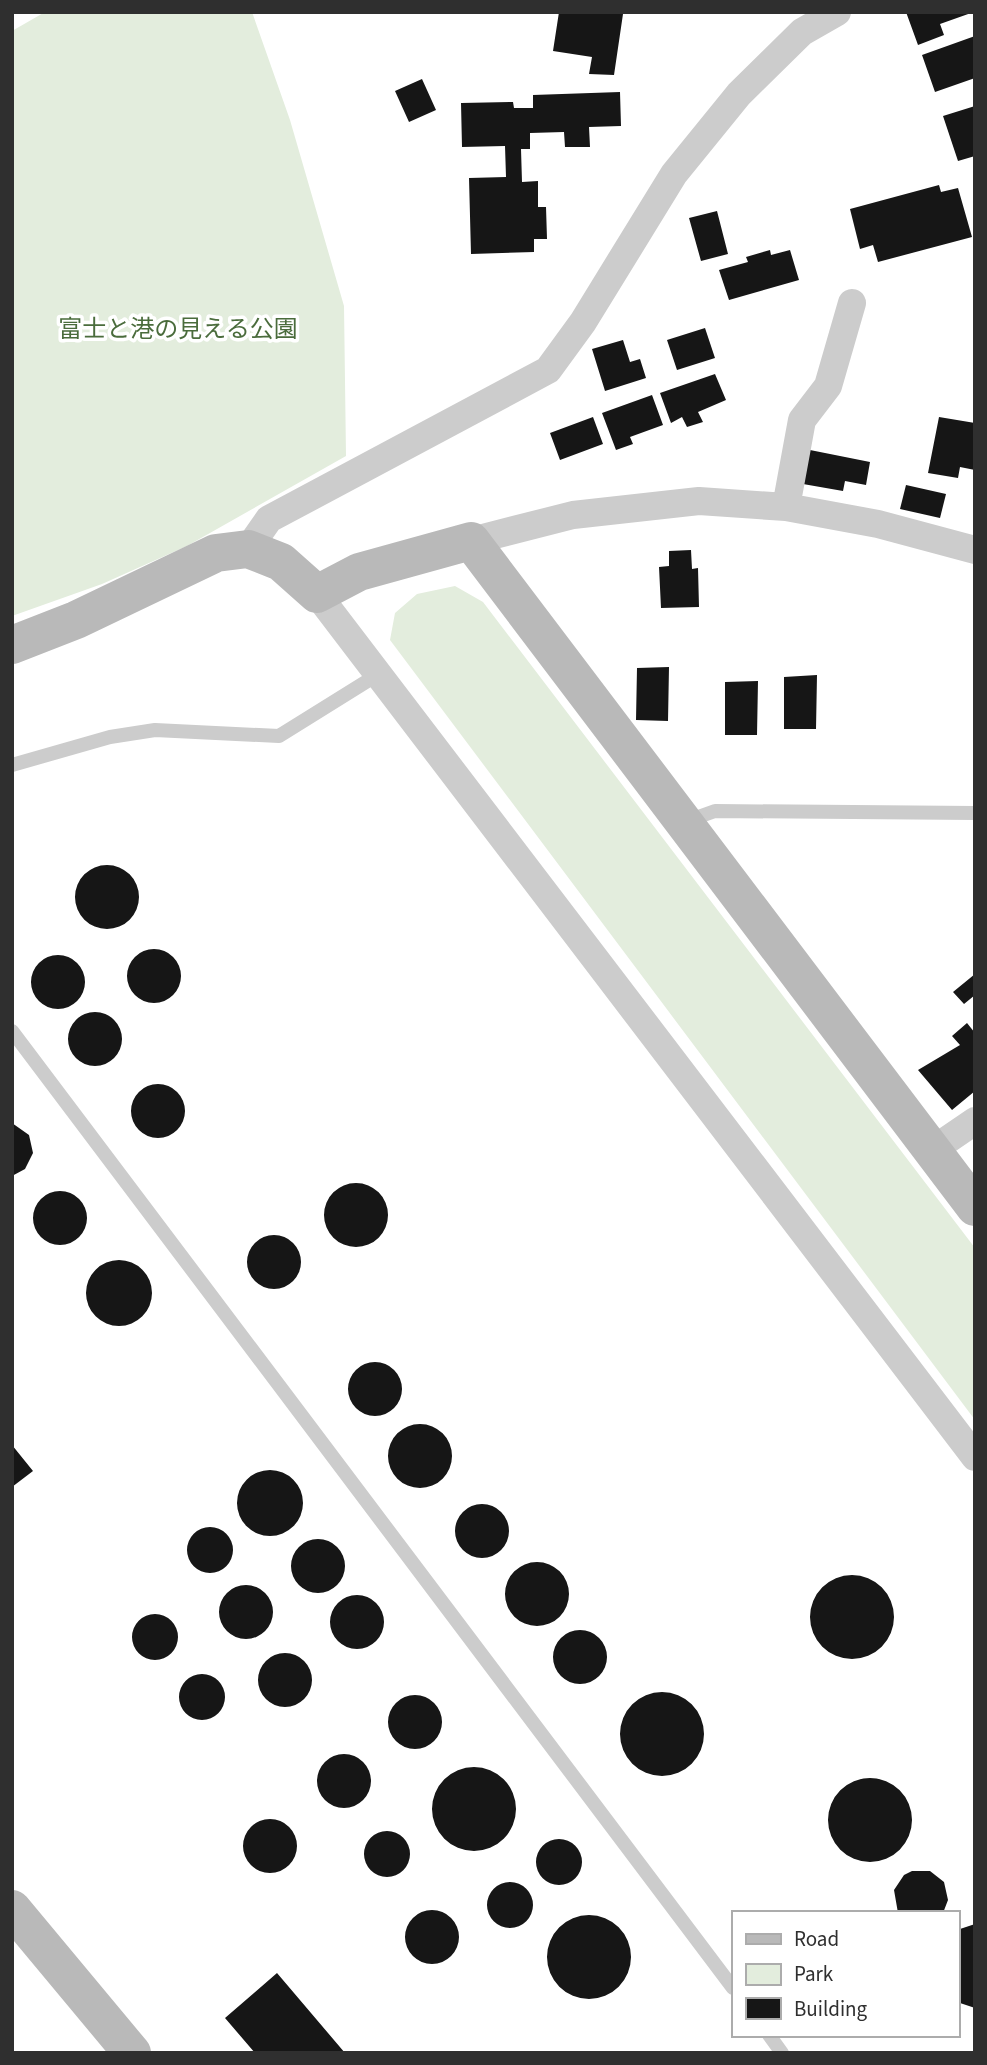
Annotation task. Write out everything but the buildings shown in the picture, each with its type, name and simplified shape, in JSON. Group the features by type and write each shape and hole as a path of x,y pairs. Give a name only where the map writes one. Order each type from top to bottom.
{"street":[{"path":"248,549 269,519 548,370 583,322 674,174 690,154 739,94 802,32 837,12"},
{"path":"786,507 802,420 828,386 852,303"},
{"path":"317,594 359,572 573,515 699,501 786,507 878,524 975,550"},
{"path":"471,541 975,1207"},
{"path":"12,645 76,620 216,553 248,549 281,562 317,594 975,1457"},
{"path":"931,1151 975,1121"},
{"path":"12,1909 132,2053"}],"lane":[{"path":"12,765 110,737 155,730 279,736 377,675"},
{"path":"683,824 698,815 715,811 975,813"},
{"path":"12,1031 732,1987"},
{"path":"770,2037 782,2053"}],"green space":[{"name":"富士と港の見える公園","path":"45,12 252,12 290,120 344,306 346,456 187,546 102,584 12,616 12,31"},
{"path":"455,586 483,602 975,1248 975,1420 390,640 395,613 417,594"}]}
